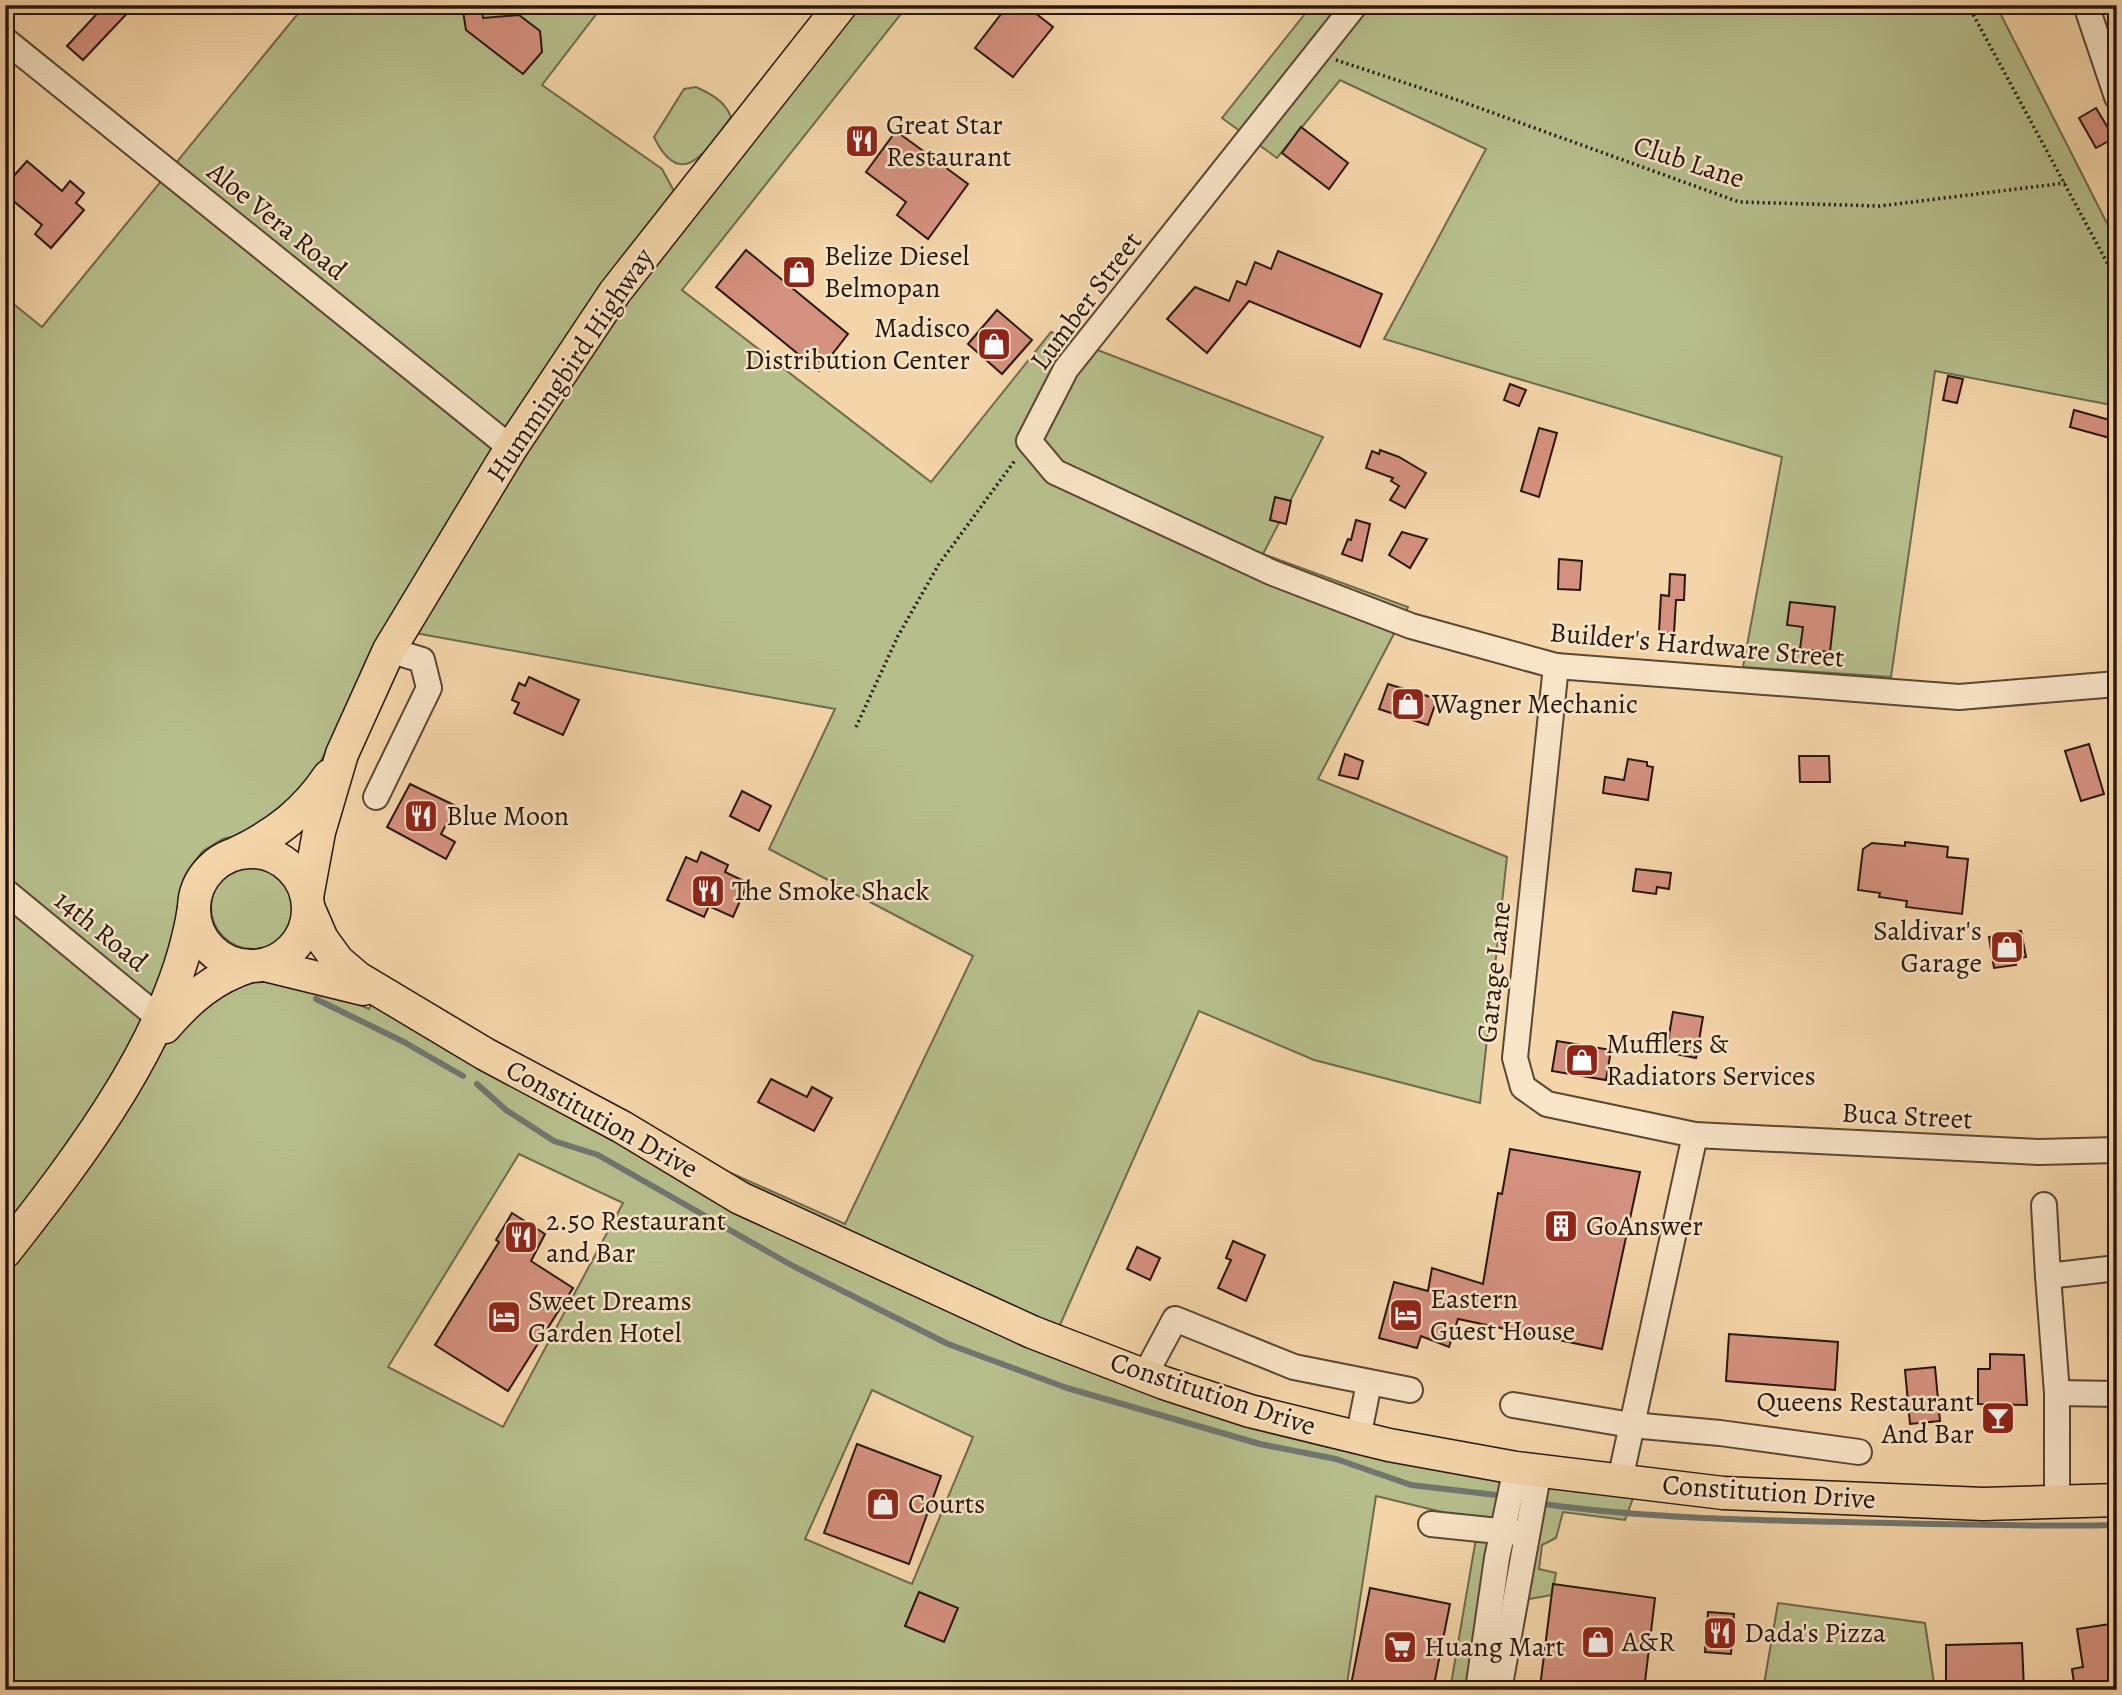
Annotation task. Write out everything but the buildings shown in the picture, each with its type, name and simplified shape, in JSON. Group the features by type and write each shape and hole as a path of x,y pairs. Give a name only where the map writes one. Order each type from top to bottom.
{"main road":[{"name":"Hummingbird Highway","path":"308,903 320,832 342,754 390,650 511,448 615,292 841,5"},
{"name":"Hummingbird Highway","path":"237,853 265,839 302,811 342,754"},
{"path":"5,1252 89,1139 142,1053 182,964 197,890 206,873 220,860 237,853 256,852 273,856 288,866 300,880 308,903 305,928 296,944 282,957 212,982 193,996 142,1053"},
{"name":"Constitution Drive","path":"308,903 322,939 338,961 390,998 622,1127 740,1198 1032,1332 1250,1411 1358,1438 1527,1469 1803,1499 1983,1504 2117,1500"},
{"path":"194,908 197,926 205,942 225,959 258,965"},
{"name":"Constitution Drive","path":"258,965 324,977 390,998"}],"street":[{"name":"Lumber Street","path":"1030,441 1066,369 1355,5"},
{"path":"2086,5 2117,97"},
{"name":"Aloe Vera Road","path":"5,40 511,448"},
{"name":"Builder's Hardware Street","path":"1030,441 1055,472 1273,573 1411,626 1556,666 1959,697 2117,684"},
{"path":"376,797 429,688 422,660 390,650"},
{"name":"Garage Lane","path":"1556,666 1515,1058 1523,1087 1547,1104 1695,1135"},
{"name":"14th Road","path":"5,891 159,1018"},
{"path":"1620,1479 1695,1135"},
{"name":"Buca Street","path":"1695,1135 2039,1152 2117,1150"},
{"path":"2044,1205 2057,1392 2057,1502"},
{"path":"2048,1276 2117,1268"},
{"path":"1145,1375 1175,1319 1283,1363 1410,1390"},
{"path":"1358,1438 1369,1383"},
{"path":"2057,1392 2117,1394"},
{"path":"1513,1405 1631,1425 1720,1433 1858,1452"},
{"path":"1478,1690 1503,1532 1527,1469"},
{"path":"1499,1690 1529,1534 1527,1469"},
{"path":"1431,1524 1529,1534"}],"path":[{"path":"1968,5 2117,281"},
{"name":"Club Lane","path":"1317,54 1460,101 1739,202 1880,205 2065,183"},
{"path":"856,727 898,636 939,564 1030,441"}],"green space":[{"path":"305,5 597,5 601,8 542,85 662,169 675,193 483,467 427,556 392,619 308,787 252,832 223,839 203,851 193,864 179,898 178,921 155,1004 79,1130 5,1228 5,297 42,327"},
{"path":"856,5 908,5 682,290 931,482 1051,332 1323,437 1263,554 1408,607 1318,779 1507,857 1480,1103 1314,1060 1199,1011 1059,1327 1164,1383 1639,1482 1625,1520 1563,1512 1556,1538 1542,1545 1539,1569 1556,1573 1552,1595 1519,1601 1504,1680 1561,1690 1450,1690 1479,1521 1376,1496 1346,1690 5,1690 5,1271 103,1139 185,1015 204,996 263,977 338,995 369,1009 382,985 635,1130 845,1224 973,956 769,849 835,709 415,633 596,343 666,248","holes":["519,1154 623,1203 503,1427 388,1367","872,1390 973,1437 912,1584 805,1539"]},
{"path":"1312,5 1769,5 1776,11 1780,5 1996,5 2117,243 2117,406 1935,371 1891,677 1743,667 1782,457 1384,339 1486,149 1340,80 1277,158 1222,118"},
{"path":"696,87 721,102 731,117 714,141 695,160 685,164 675,163 664,154 654,137 684,89"},
{"path":"253,865 269,868 283,877 292,891 295,907 292,923 283,937 269,946 253,949 237,946 223,937 214,923 211,907 214,891 223,877 237,868"},
{"path":"1778,1603 1925,1623 1935,1690 1763,1690"}],"waterway":[{"path":"316,999 404,1042 463,1076"},
{"path":"477,1084 506,1110 554,1141 598,1155 793,1266 948,1344 1067,1388 1260,1444 1336,1459 1411,1485 1505,1496"},
{"path":"1542,1509 1543,1504 1732,1519 1981,1525 2117,1525"}],"place":[{"name":"Great Star Restaurant","path":"862,141"},
{"name":"Belize Diesel Belmopan","path":"799,272"},
{"name":"Madisco Distribution Center","path":"994,344"},
{"name":"Wagner Mechanic","path":"1408,704"},
{"name":"Blue Moon","path":"421,816"},
{"name":"The Smoke Shack","path":"708,891"},
{"name":"Saldivar's Garage","path":"2007,947"},
{"name":"Mufflers & Radiators Services","path":"1582,1060"},
{"name":"GoAnswer","path":"1561,1226"},
{"name":"2.50 Restaurant and Bar","path":"521,1237"},
{"name":"Eastern Guest House","path":"1406,1315"},
{"name":"Sweet Dreams Garden Hotel","path":"504,1317"},
{"name":"Queens Restaurant And Bar","path":"1998,1418"},
{"name":"Courts","path":"883,1504"},
{"name":"Dada's Pizza","path":"1720,1633"},
{"name":"A&R","path":"1598,1642"},
{"name":"Huang Mart","path":"1400,1647"}]}
